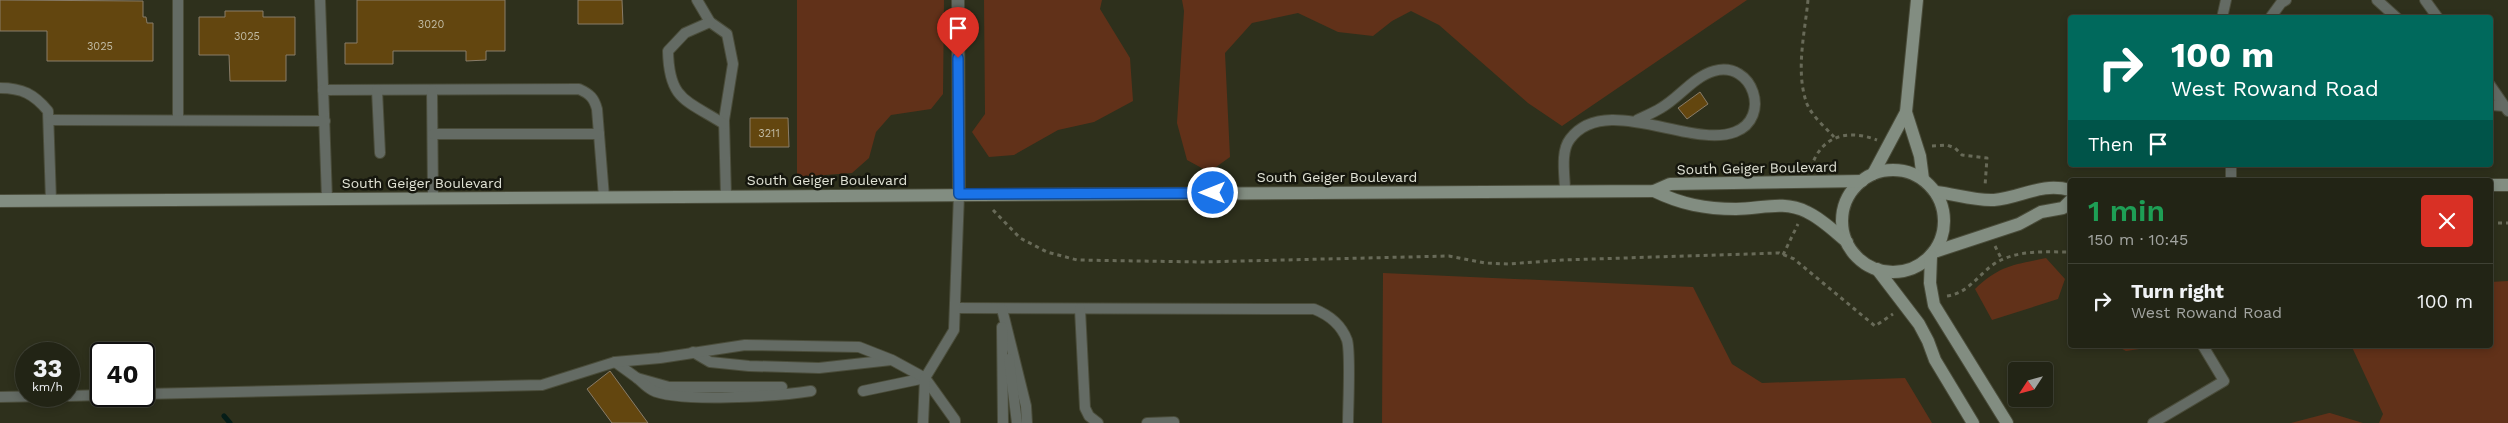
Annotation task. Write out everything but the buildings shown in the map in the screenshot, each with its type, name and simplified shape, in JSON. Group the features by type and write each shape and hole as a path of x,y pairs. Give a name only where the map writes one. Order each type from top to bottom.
{"street":[{"path":"958,0 959,194"},
{"path":"1873,174 1906,112 1916,0"},
{"path":"1906,112 1917,148 1923,179"},
{"path":"2007,423 1934,305 1930,283 1933,254 1942,238 1944,222 1942,206 1936,192 1923,179 1907,172 1890,170 1873,174 1862,181 1848,198 1843,215 1844,233 1848,244 1863,262 1877,269 1892,272 1908,270 1933,254 2019,224 2040,212 2063,208 2068,203"},
{"name":"South Geiger Boulevard","path":"0,201 1654,191 1670,184 1862,181"},
{"path":"2493,186 2508,185"},
{"path":"1936,192 1995,200 2056,186 2068,189"},
{"name":"South Geiger Boulevard","path":"1654,191 1678,202 1710,208 1738,209 1768,205 1791,206 1804,210 1848,244"},
{"path":"1877,269 1906,305 1928,340 1935,360 1973,423"}],"lane":[{"path":"178,0 178,120"},
{"path":"320,0 327,199"},
{"path":"697,0 710,22 728,34 733,64 724,124 726,196"},
{"path":"2223,15 2226,0"},
{"path":"2272,15 2280,3 2286,0"},
{"path":"2377,0 2388,7 2395,15"},
{"path":"2425,0 2436,15"},
{"path":"710,22 685,33 668,51 668,69 673,88 684,99 724,124"},
{"path":"1565,191 1564,157 1570,139 1588,125 1637,120 1662,108 1708,73 1722,69 1740,73 1753,89 1756,106 1749,121 1736,132 1713,135 1664,128 1637,120"},
{"path":"0,88 16,88 28,92 48,111 50,120 50,201"},
{"path":"323,90 579,90 589,94 595,101 604,196"},
{"path":"377,90 380,153"},
{"path":"432,90 433,198"},
{"path":"2493,90 2506,109"},
{"path":"2493,106 2506,109"},
{"path":"50,120 325,121"},
{"path":"433,134 598,134"},
{"path":"923,423 925,378 954,330 959,194"},
{"path":"955,308 1314,309 1338,324 1348,342 1348,423"},
{"path":"1002,308 1003,423"},
{"path":"1002,308 1017,423"},
{"path":"1002,308 1026,406 1028,423"},
{"path":"1080,309 1085,408 1089,416 1098,423"},
{"path":"155,394 542,385 615,362 660,358 746,345 859,347 892,360 925,378 955,420 955,423"},
{"path":"2153,423 2224,382 2204,348"},
{"path":"693,352 710,362 749,366 819,368 892,360"},
{"path":"615,362 652,390 678,397 782,396 811,392"},
{"path":"637,378 669,387 782,387"},
{"path":"863,390 925,378"},
{"path":"0,398 15,397"},
{"path":"1147,423 1174,422"}],"path":[{"path":"1808,0 1802,65 1803,84 1808,104 1834,137"},
{"path":"1811,182 1811,166 1821,149 1834,137 1862,134 1890,144"},
{"path":"1917,148 1947,145 1955,148 1962,155 1987,158 1984,200"},
{"path":"978,194 1020,238 1047,252 1077,260 1202,262 1449,256 1484,263 1508,264 1760,252 1783,255 1794,259 1875,326 1906,305"},
{"path":"1783,255 1804,210"},
{"path":"2493,223 2508,223"},
{"path":"1989,233 2002,260"},
{"path":"1932,297 1957,295 1974,284 1987,269 2002,260 2042,251 2068,252"}],"shaded area":[{"path":"797,0 944,0 943,94 931,109 891,115 876,132 869,158 852,173 797,177"},
{"path":"984,0 1102,0 1100,9 1130,58 1133,101 1094,122 1058,130 1014,155 989,157 972,132 985,114"},
{"path":"1182,0 1747,0 1562,126 1528,103 1439,25 1411,11 1392,21 1373,36 1338,32 1298,13 1252,23 1225,53 1230,157 1209,172 1187,160 1177,123 1184,11"},
{"path":"2046,258 2065,279 2058,299 1992,320 1975,289 2000,270"},
{"path":"1383,273 1693,287 1732,364 1762,383 1905,378 1932,423 1382,423"},
{"path":"2508,281 2508,423 2379,423 2383,414 2352,348 2493,348 2493,282"},
{"path":"2120,348 2146,348 2126,351"},
{"path":"2329,413 2363,423 2291,423"}],"waterway":[{"path":"224,416 230,423"}],"route":[{"path":"958,58 959,194 1213,193"}]}
